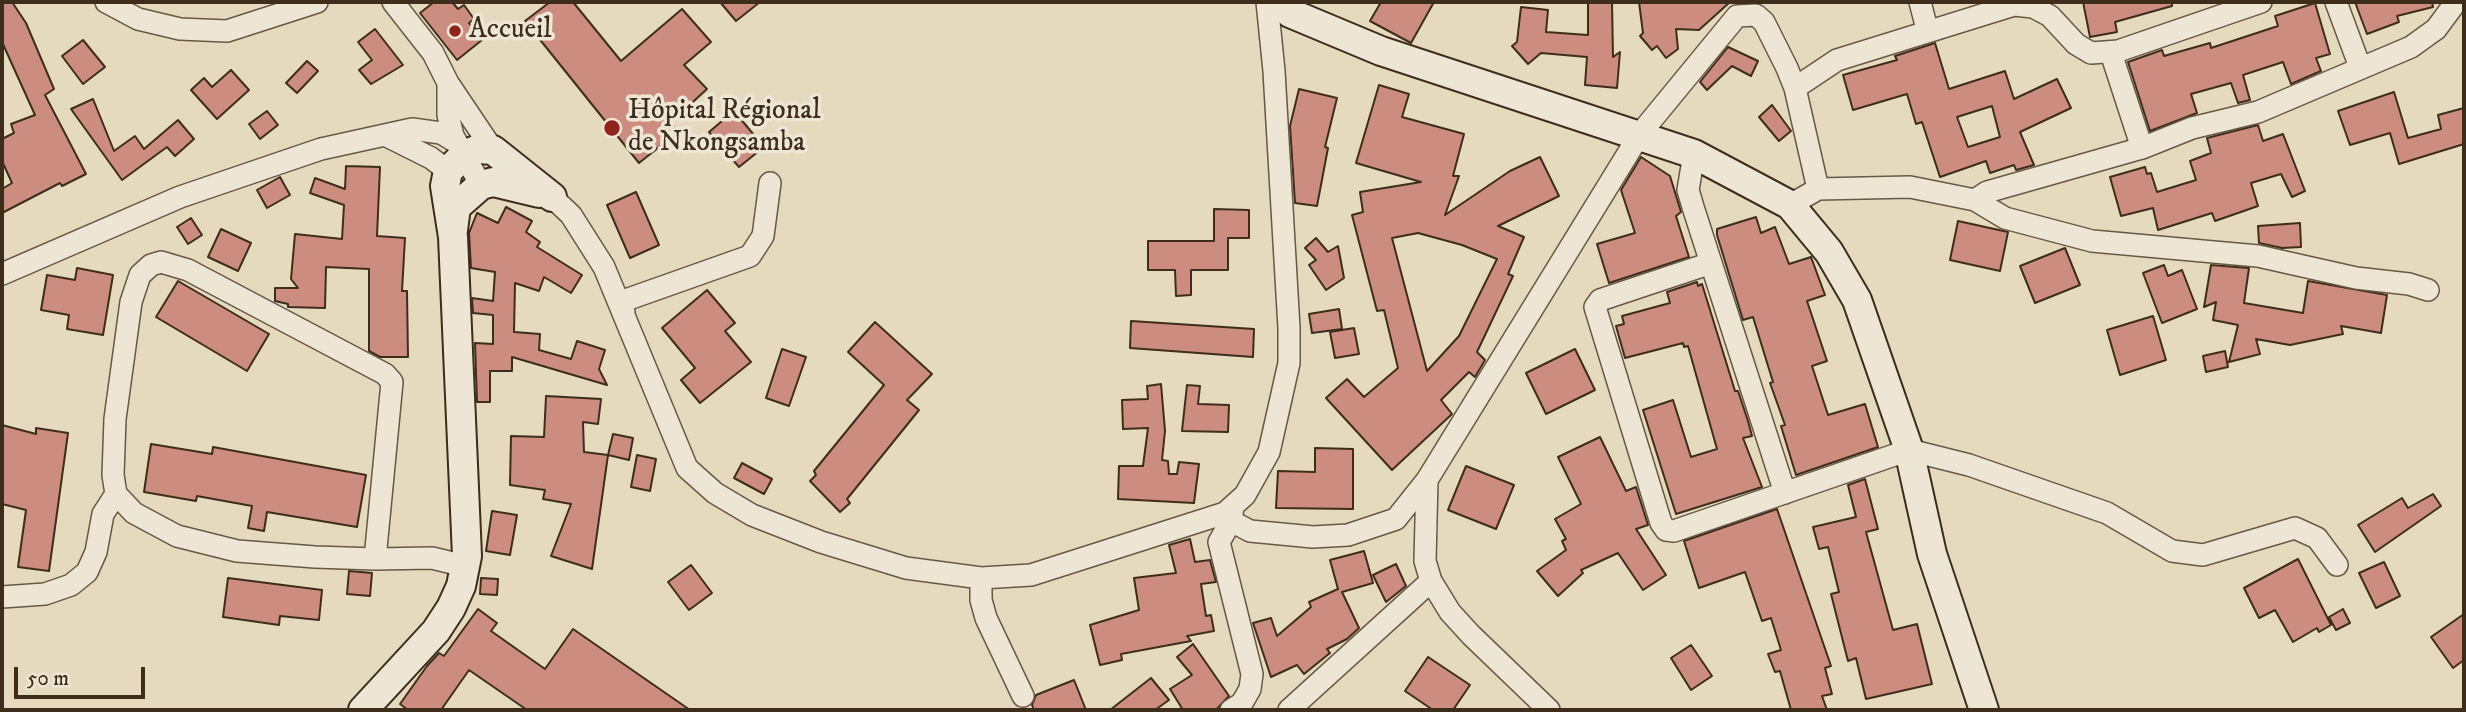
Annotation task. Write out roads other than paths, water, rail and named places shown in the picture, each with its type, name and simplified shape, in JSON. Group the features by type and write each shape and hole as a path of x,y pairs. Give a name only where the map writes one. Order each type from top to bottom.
{"street":[{"path":"106,2 138,19 180,29 227,31 317,2"},
{"path":"363,710 436,631 451,608 466,566 453,237 444,186 456,156 447,90 433,53 393,2"},
{"path":"1231,710 1241,703 1250,689 1252,674 1219,542 1232,514 1269,452 1289,363 1274,71 1267,2"},
{"path":"1275,2 1290,13 1381,51 1693,154 1790,205 1829,252 1857,300 1909,450 1932,554 1984,710"},
{"path":"1920,2 1927,29"},
{"path":"1795,88 1837,60 1927,29 2014,5 2034,7 2050,16 2076,44 2091,53 2111,53 2261,2"},
{"path":"2336,2 2360,67"},
{"path":"1975,200 1987,191 2142,148 2192,128 2258,112 2422,40 2436,29 2456,2"},
{"path":"770,183 763,236 750,256 620,302 687,468 715,493 751,515 856,555 906,568 981,578 1031,575 1225,513 1232,514 1250,531 1313,537 1348,536 1396,519 1427,480 1640,135 1737,16 1756,15 1763,22 1795,88 1818,189"},
{"path":"2111,53 2142,148"},
{"path":"412,129 433,114 447,90"},
{"path":"447,90 493,150 571,215 590,242 624,312"},
{"path":"2,274 180,197 321,149 412,129 441,133 456,156 481,185"},
{"path":"385,135 414,148 456,156 478,149 493,150"},
{"path":"1693,154 1688,190 1785,493"},
{"path":"453,237 456,207 481,185 493,181 552,197"},
{"path":"1790,205 1818,189 1910,187 1975,200 2005,218 2092,241 2258,256 2356,278 2409,284 2428,290"},
{"path":"2,597 45,594 71,585 87,572 96,552 103,514 116,494 114,440 126,325 140,275 151,265 162,262 188,270 239,295 385,374 392,382 375,559"},
{"path":"1711,263 1600,300 1595,307 1657,510 1666,530 1674,531 1909,450 1969,465 2107,513 2172,551 2203,555 2295,528 2316,538 2337,565"},
{"path":"1427,480 1425,561 1431,581 1450,612 1471,635 1549,710"},
{"path":"116,494 134,513 151,523 204,545 237,551 375,559 432,558 466,566"},
{"path":"981,578 981,600 986,618 1023,696"},
{"path":"1289,710 1431,581"}],"place":[{"name":"Accueil","path":"455,31"},
{"name":"Hôpital Régional de Nkongsamba","path":"612,128"}]}
